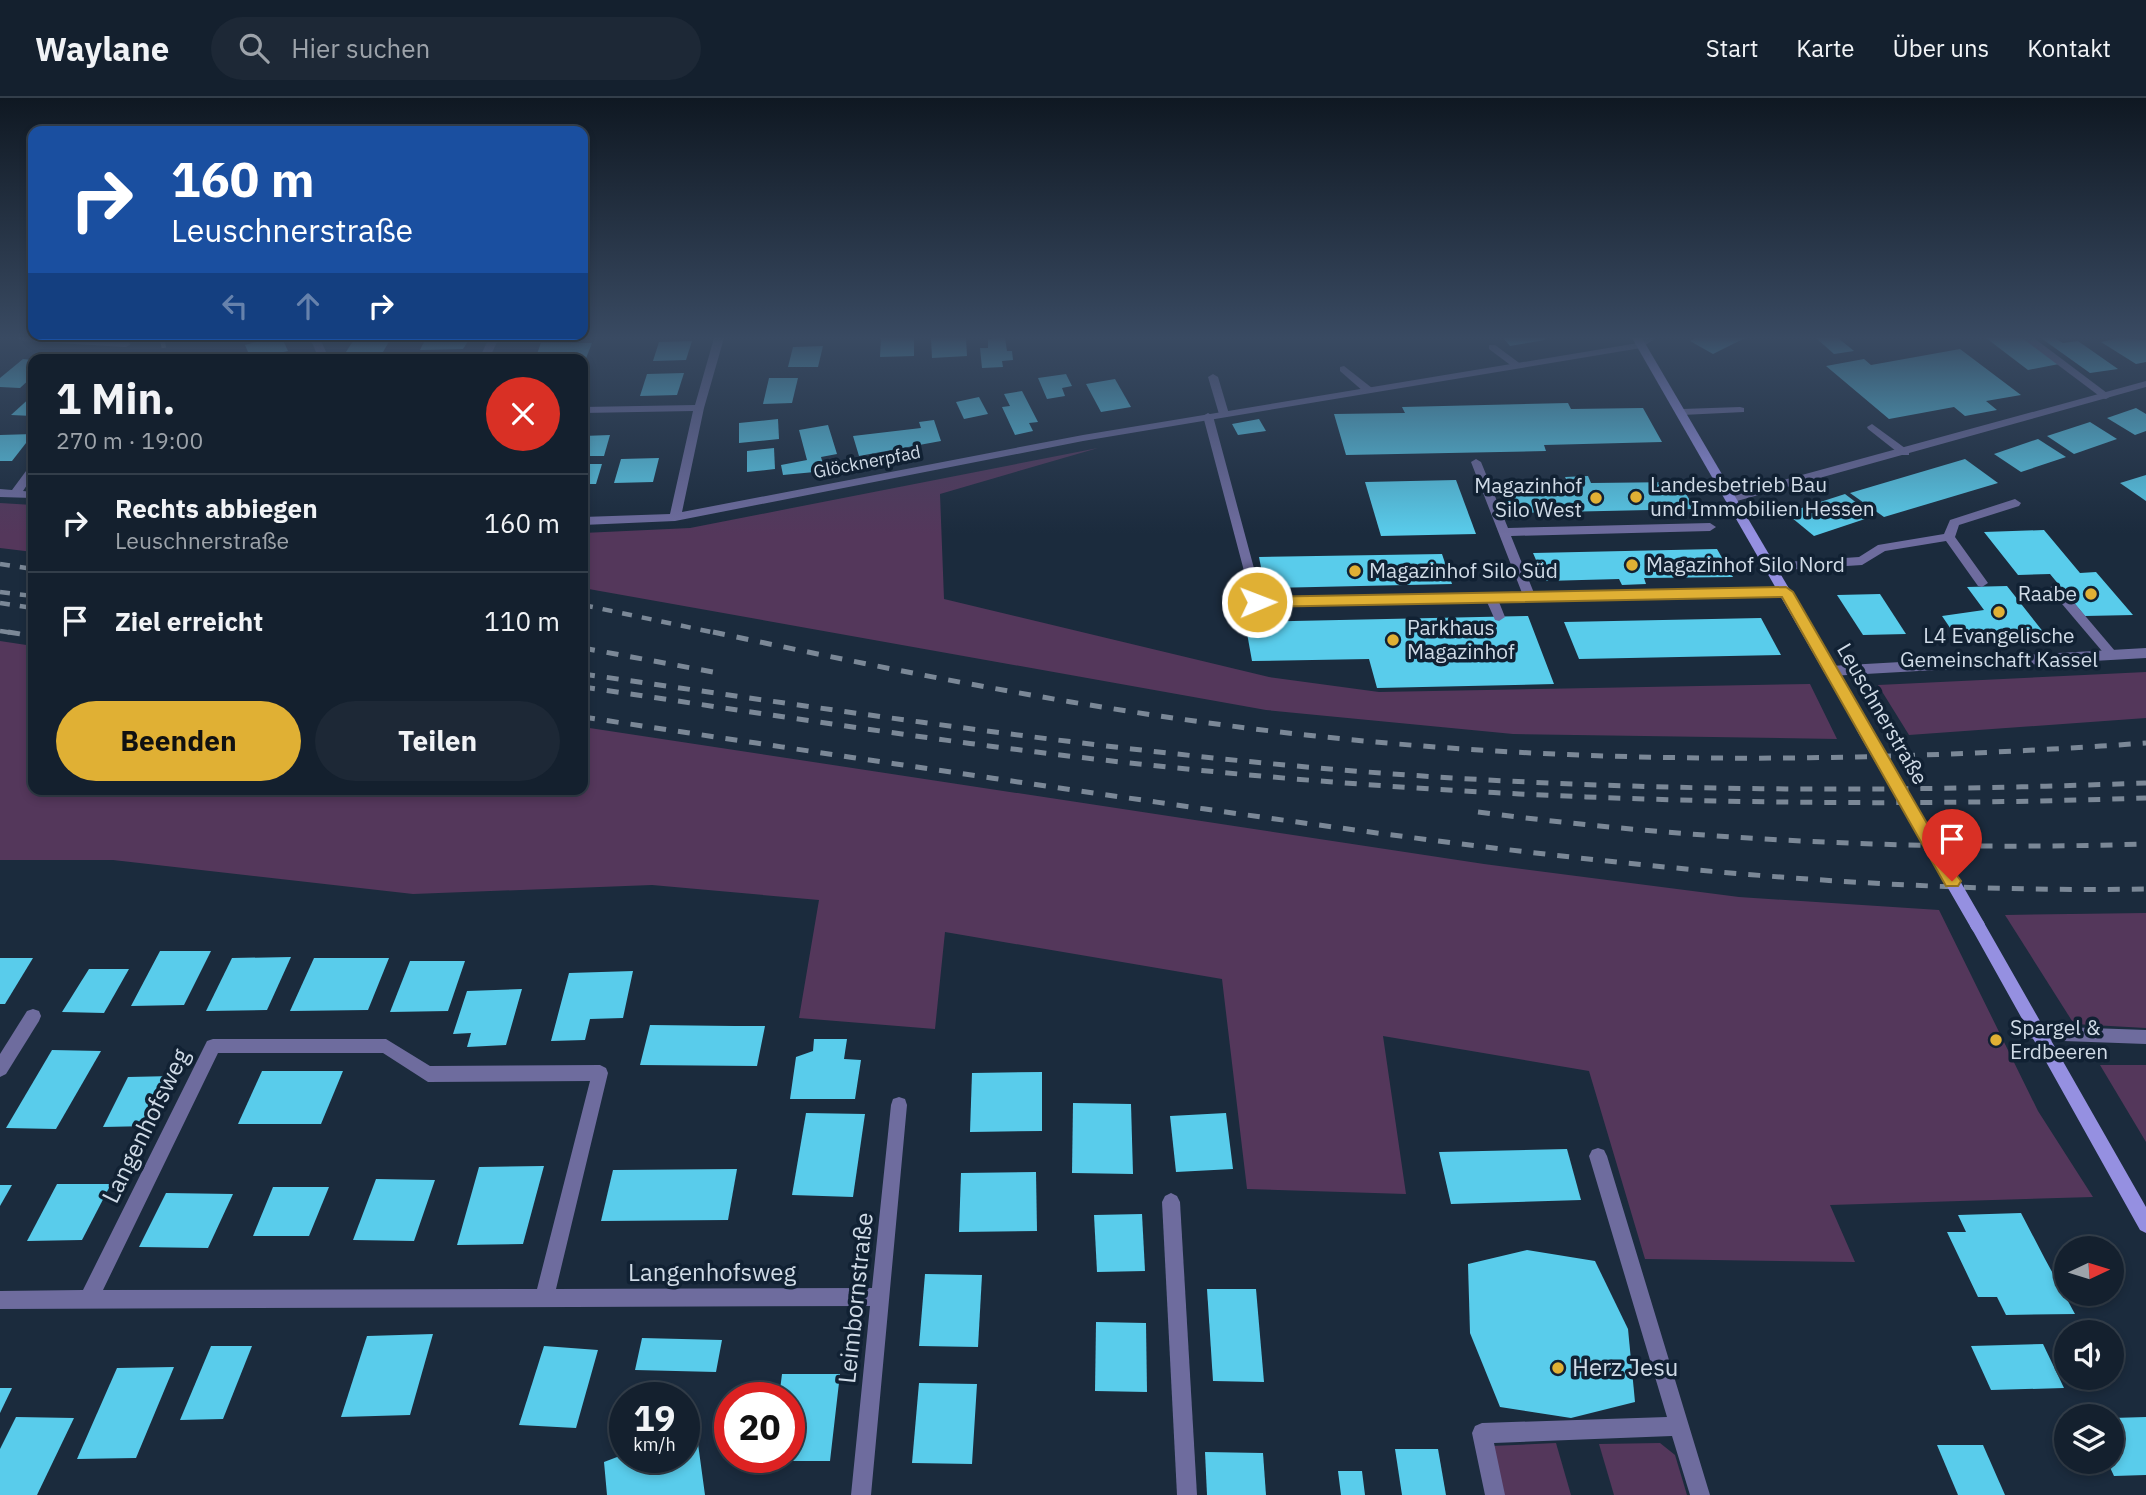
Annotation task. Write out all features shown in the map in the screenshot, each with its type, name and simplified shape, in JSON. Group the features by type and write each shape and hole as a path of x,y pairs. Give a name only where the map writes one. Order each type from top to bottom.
{"main road":[{"name":"Leuschnerstraße","path":"1677,403 2146,1224"}],"street":[{"path":"675,517 700,403"},
{"path":"1221,403 1224,414"},
{"name":"Glöcknerpfad","path":"588,521 675,517 1208,416 1289,403"},
{"path":"1733,498 2081,403"},
{"path":"588,410 699,408"},
{"path":"1682,412 1740,410"},
{"path":"1208,416 1257,602 1786,592"},
{"path":"1872,427 1905,453"},
{"path":"1476,462 1530,598"},
{"path":"15,494 28,476"},
{"path":"0,493 28,495"},
{"path":"1949,537 1954,523 2015,503"},
{"path":"1503,532 1710,527"},
{"path":"1772,567 1862,561 1882,548 1949,537"},
{"path":"1949,537 1982,583"},
{"path":"2055,588 2111,654"},
{"path":"1492,599 1499,617"},
{"path":"1830,671 2146,653"},
{"path":"0,1069 33,1016"},
{"path":"2036,1033 2146,1037"},
{"path":"0,1041 17,1041"},
{"name":"Langenhofsweg","path":"88,1301 213,1046 386,1046 428,1074 600,1073 544,1298"},
{"name":"Leimbornstraße","path":"861,1495 899,1105"},
{"path":"1598,1156 1700,1495"},
{"path":"1171,1202 1187,1495"},
{"name":"Langenhofsweg","path":"0,1300 880,1297"},
{"path":"1495,1495 1482,1433 1679,1426"}],"shaded area":[{"path":"1098,448 940,494 944,599 1269,677 1379,692 1810,684 1837,739 1513,734 1266,710 588,589 588,533 690,528"},
{"path":"0,503 28,505 28,551 0,548"},
{"path":"0,641 28,645 28,795 588,795 588,728 1484,864 1739,897 1939,910 2038,1111 2093,1197 1830,1205 1855,1262 1645,1259 1589,1071 1383,1036 1406,1194 1247,1189 1222,979 945,932 935,1029 799,1018 819,900 652,885 413,894 113,860 0,860"},
{"path":"2146,672 2146,718 1909,735 1878,685"},
{"path":"2146,913 2146,1028 2074,1024 2005,915"},
{"path":"2100,1065 2146,1065 2146,1142"},
{"path":"1556,1443 1571,1495 1502,1495 1491,1446"},
{"path":"1660,1443 1675,1455 1687,1495 1614,1495 1599,1444"}],"building":[{"path":"24,403 28,403 28,416 11,415"},
{"path":"957,403 982,403 988,414 964,419"},
{"path":"1009,403 1028,403 1038,422 1029,423 1033,431 1015,435 1002,407 1010,406"},
{"path":"1096,403 1129,403 1131,407 1101,412"},
{"path":"1568,403 1571,409 1643,408 1662,442 1544,445 1546,451 1346,455 1334,414 1405,413 1402,407"},
{"path":"1870,403 1989,403 1997,410 1965,416 1954,407 1889,419"},
{"path":"2136,408 2146,414 2146,431 2135,435 2107,418"},
{"path":"778,419 779,439 739,443 739,423"},
{"path":"1259,419 1266,431 1238,435 1232,424"},
{"path":"934,420 941,441 859,456 853,436 921,428 919,422"},
{"path":"2090,422 2117,439 2074,454 2047,436"},
{"path":"828,425 837,454 821,457 825,471 783,475 781,465 807,460 799,430"},
{"path":"28,434 28,440 12,461 0,461 0,435"},
{"path":"610,435 604,456 588,456 588,436"},
{"path":"2038,439 2066,457 2021,472 1994,454"},
{"path":"774,448 775,469 747,472 747,451"},
{"path":"659,458 653,482 614,483 621,459"},
{"path":"1965,459 1998,483 1884,517 1850,493"},
{"path":"588,464 602,464 596,484 588,484"},
{"path":"2146,475 2146,501 2120,483"},
{"name":"Magazinhof Silo West","path":"1588,476 1591,483 1679,482 1695,509 1509,513 1498,486 1569,485 1565,477"},
{"path":"1456,480 1476,534 1381,536 1365,482"},
{"path":"1845,494 1874,516 1814,536 1786,513"},
{"path":"2044,530 2080,573 2096,572 2133,615 2085,616 2050,574 2018,575 1984,532"},
{"name":"Magazinhof Silo Nord","path":"1717,549 1733,577 1644,578 1646,584 1622,585 1619,579 1545,581 1533,553"},
{"name":"Magazinhof Silo Süd","path":"1442,554 1452,584 1265,588 1259,557"},
{"name":"L4 Evangelische Gemeinschaft Kassel","path":"2007,586 2048,638 1959,641 1942,616 1984,610 1967,587"},
{"path":"1880,594 1906,634 1863,635 1837,595"},
{"name":"Parkhaus Magazinhof","path":"1528,616 1554,684 1377,688 1369,659 1252,661 1245,622"},
{"path":"1761,618 1781,655 1579,659 1564,622"},
{"path":"160,951 211,951 184,1005 131,1006"},
{"path":"291,957 267,1010 206,1011 232,958"},
{"path":"0,958 33,958 5,1004 0,1004"},
{"path":"314,958 389,958 368,1010 290,1011"},
{"path":"410,961 465,961 448,1011 390,1012"},
{"path":"89,969 129,969 104,1013 62,1012"},
{"path":"633,971 623,1018 590,1019 585,1040 551,1041 569,973"},
{"path":"522,989 506,1045 467,1047 471,1033 453,1034 467,991"},
{"path":"650,1025 765,1026 757,1066 640,1065"},
{"path":"814,1039 847,1039 844,1059 861,1060 855,1099 790,1099 796,1057 813,1051"},
{"path":"52,1050 101,1051 56,1129 6,1128"},
{"path":"262,1071 343,1071 321,1124 238,1124"},
{"path":"1042,1072 1042,1131 970,1132 972,1073"},
{"path":"173,1076 150,1126 103,1127 128,1077"},
{"path":"1073,1103 1131,1104 1133,1174 1072,1173"},
{"path":"806,1113 865,1114 853,1197 792,1195"},
{"path":"1226,1113 1233,1169 1176,1172 1170,1116"},
{"path":"1567,1149 1581,1200 1451,1204 1439,1152"},
{"path":"544,1166 523,1244 457,1245 479,1167"},
{"path":"737,1169 728,1220 601,1221 613,1170"},
{"path":"1036,1172 1037,1231 959,1232 961,1173"},
{"path":"376,1179 435,1180 414,1241 353,1240"},
{"path":"57,1184 111,1184 82,1240 27,1241"},
{"path":"0,1185 12,1185 0,1206"},
{"path":"273,1187 329,1187 309,1236 253,1236"},
{"path":"166,1193 233,1194 208,1248 139,1247"},
{"path":"2021,1213 2054,1275 2054,1306 2071,1306 2075,1314 2006,1315 1997,1297 1978,1297 1947,1232 1966,1232 1958,1215"},
{"path":"1142,1214 1145,1271 1097,1272 1094,1215"},
{"name":"Herz Jesu","path":"1527,1250 1595,1261 1628,1329 1635,1402 1571,1418 1500,1407 1470,1333 1468,1264"},
{"path":"925,1274 982,1275 978,1347 919,1346"},
{"path":"1207,1289 1256,1289 1264,1382 1213,1381"},
{"path":"1096,1322 1146,1323 1147,1392 1095,1391"},
{"path":"433,1334 410,1415 341,1417 367,1336"},
{"path":"642,1338 722,1340 716,1372 635,1370"},
{"path":"2043,1344 2054,1367 2054,1388 1991,1390 1971,1346"},
{"path":"211,1346 252,1346 223,1419 180,1420"},
{"path":"544,1346 598,1350 576,1428 519,1425"},
{"path":"174,1367 136,1458 77,1459 117,1368"},
{"path":"782,1374 840,1374 830,1461 805,1461 805,1382 781,1382"},
{"path":"919,1383 977,1384 972,1464 912,1463"},
{"path":"0,1388 12,1388 0,1413"},
{"path":"16,1417 74,1418 37,1495 0,1495 0,1449"},
{"path":"2146,1417 2146,1475 2113,1474 2124,1474 2124,1418"},
{"path":"1937,1445 1983,1445 2005,1495 1958,1495"},
{"path":"1395,1449 1438,1449 1446,1495 1402,1495"},
{"path":"1205,1452 1263,1453 1266,1495 1207,1495"},
{"path":"700,1458 705,1495 607,1495 604,1462 609,1460 609,1473 700,1473"},
{"path":"1338,1471 1362,1471 1365,1495 1341,1495"}],"railway":[{"path":"0,564 28,568"},
{"path":"0,592 28,595"},
{"path":"0,603 28,607"},
{"path":"588,606 721,634"},
{"path":"0,631 20,634"},
{"path":"8,632 28,635"},
{"path":"713,632 1082,704 1231,726 1411,745 1516,752 1726,758 1936,755 2146,743"},
{"path":"588,649 724,674"},
{"path":"588,675 1057,740 1247,761 1442,777 1744,789 2146,783"},
{"path":"588,688 1028,751 1177,768 1419,788 1661,800 1782,802 1903,803 2146,798"},
{"path":"588,718 1240,814 1579,858 1805,879 2032,889 2146,889"},
{"path":"1478,812 1645,830 1811,842 1978,846 2146,844"}],"place":[{"name":"Landesbetrieb Bau und Immobilien Hessen","path":"1636,497"},
{"name":"Magazinhof Silo West","path":"1596,498"},
{"name":"Magazinhof Silo Nord","path":"1632,565"},
{"name":"Magazinhof Silo Süd","path":"1355,571"},
{"name":"Raabe","path":"2091,594"},
{"name":"L4 Evangelische Gemeinschaft Kassel","path":"1999,612"},
{"name":"Parkhaus Magazinhof","path":"1393,640"},
{"name":"Spargel & Erdbeeren","path":"1996,1040"},
{"name":"Herz Jesu","path":"1558,1368"}],"route":[{"path":"1257,602 1786,592 1952,881"}]}
